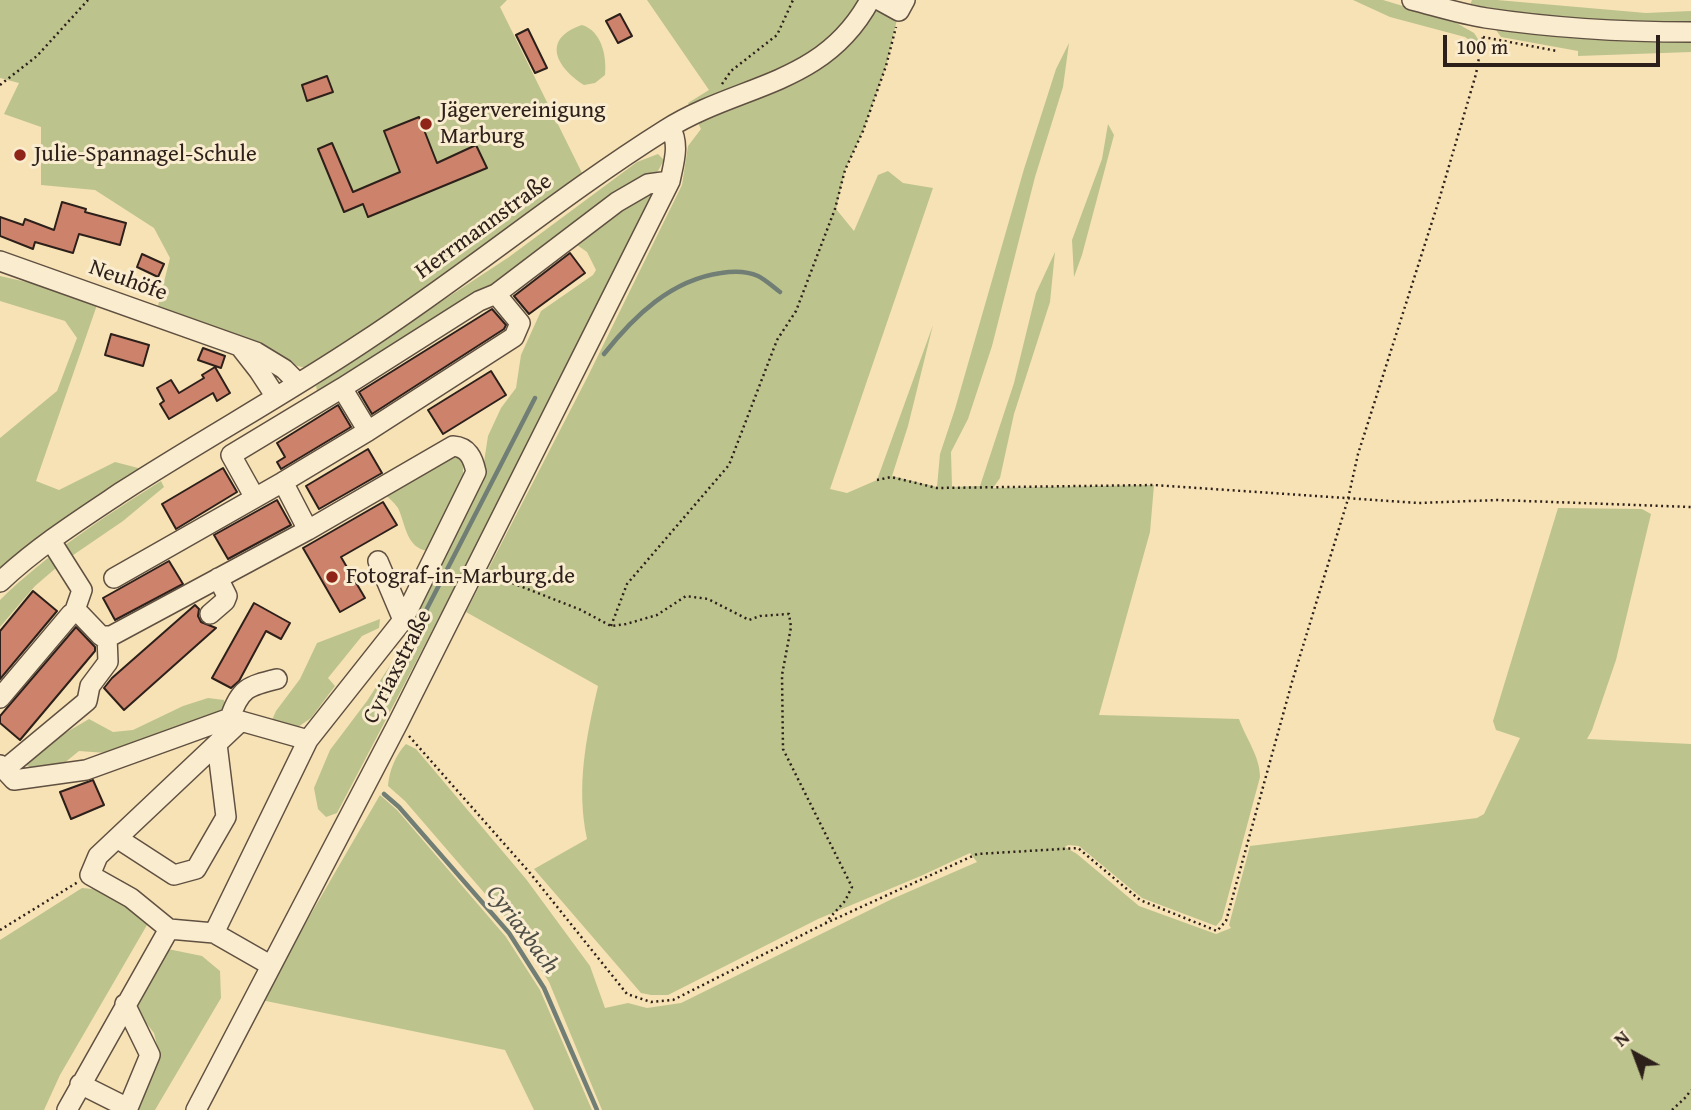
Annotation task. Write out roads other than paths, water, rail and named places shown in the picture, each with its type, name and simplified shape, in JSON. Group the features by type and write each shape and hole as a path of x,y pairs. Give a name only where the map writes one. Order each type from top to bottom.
{"street":[{"name":"Herrmannstraße","path":"0,582 51,541 156,470 363,343 631,151 706,107 769,85 822,55 853,28 870,0"},
{"path":"879,0 902,5"},
{"path":"1412,0 1483,27 1691,32"},
{"name":"Cyriaxstraße","path":"196,1110 398,723 670,181 676,152 675,136 670,127"},
{"path":"255,498 230,455 342,388 440,324 496,294 617,202 648,184 670,181"},
{"name":"Neuhöfe","path":"0,261 266,357 298,383"},
{"path":"114,578 368,431 514,337 520,323 496,294"},
{"path":"240,348 276,397"},
{"path":"342,388 368,431"},
{"path":"74,612 80,614 101,636 122,631 308,530 453,446 468,451 474,461 476,472 403,620 308,740 214,933"},
{"path":"283,482 308,530"},
{"path":"0,698 74,612 82,590 51,541"},
{"path":"378,561 403,620"},
{"path":"210,614 227,596 218,578"},
{"path":"107,636 108,662 90,686 87,701 2,767 14,780 86,770 236,719 308,740"},
{"path":"270,965 214,933 169,929 131,898 90,875 98,856 217,744 236,719 236,702 245,689 277,679"},
{"path":"117,838 174,875 196,869 226,817 217,744"},
{"path":"67,1110 169,929"},
{"path":"80,1084 128,1108 150,1055 125,1004"}],"waterway":[{"path":"604,354 628,326 655,302 686,283 703,277 730,272 749,273 780,292"},
{"path":"377,706 535,398"},
{"name":"Cyriaxbach","path":"384,794 399,807 509,933 544,988 597,1110"}],"place":[{"name":"Jägervereinigung Marburg","path":"426,124"},
{"name":"Julie-Spannagel-Schule","path":"20,155"},
{"name":"Fotograf-in-Marburg.de","path":"332,577"}]}
